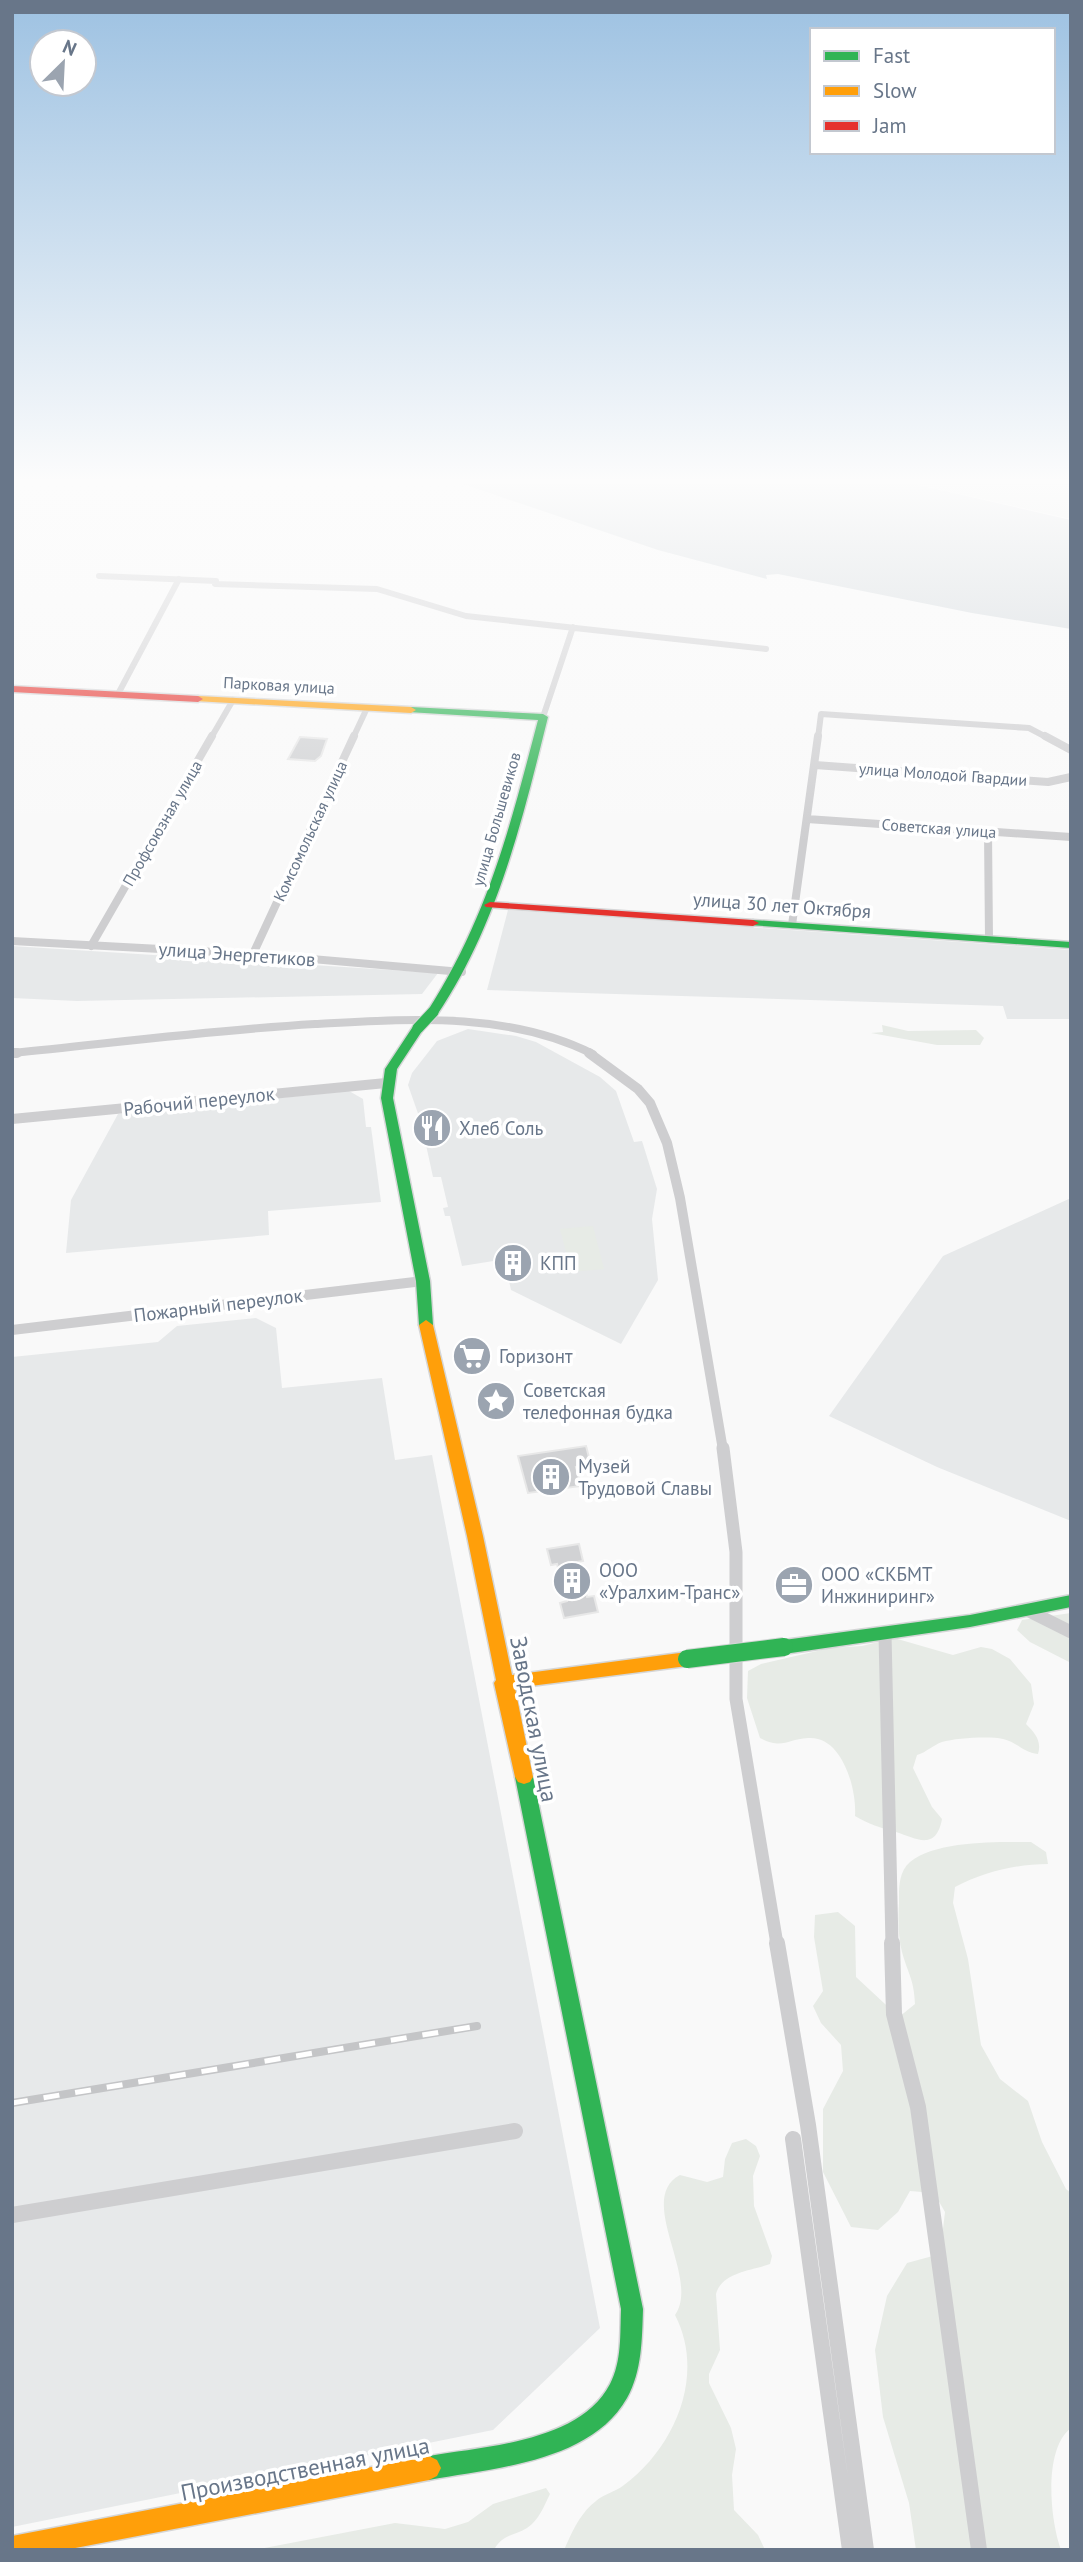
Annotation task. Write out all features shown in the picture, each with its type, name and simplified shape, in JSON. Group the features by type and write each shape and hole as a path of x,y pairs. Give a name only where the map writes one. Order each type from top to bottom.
{"street":[{"path":"118,694 166,604"},
{"path":"421,604 453,614 766,649"},
{"name":"улица Большевиков","path":"386,1083 399,1052 462,972 490,905 543,717 573,627"},
{"name":"Парковая улица","path":"12,689 543,717"},
{"name":"Профсоюзная улица","path":"91,946 233,700"},
{"name":"Комсомольская улица","path":"253,954 367,708"},
{"path":"792,925 821,714 1029,728 1071,750"},
{"name":"улица Молодой Гвардии","path":"815,765 1048,782 1071,777"},
{"name":"Советская улица","path":"807,819 1071,837"},
{"path":"988,832 989,939"},
{"name":"улица 30 лет Октября","path":"490,905 1071,945"},
{"name":"улица Энергетиков","path":"12,941 253,954 462,972"},
{"path":"12,1053 311,1024 484,1023 532,1031 579,1048 617,1071 648,1101 664,1134 681,1211 728,1488 736,1553 732,1648 736,1699 808,2125 866,2550"},
{"name":"Рабочий переулок","path":"12,1119 386,1083"},
{"name":"Заводская улица","path":"386,1083 423,1281 424,1315 475,1536 632,2309 636,2338 633,2362 626,2384 600,2419"},
{"name":"Пожарный переулок","path":"12,1330 423,1281"},
{"path":"503,1683 885,1634 1071,1601"},
{"path":"1027,1610 1071,1632"},
{"path":"885,1634 894,2014 918,2107 979,2550"},
{"path":"12,2215 515,2131"},
{"path":"793,2139 850,2550"},
{"path":"828,2287 839,2466 845,2518"},
{"name":"Производственная улица","path":"12,2548 530,2450 570,2438 600,2419"}],"shaded area":[{"path":"925,604 1071,604 1071,629"},
{"path":"508,910 1071,950 1071,1019 1007,1019 1003,1006 487,990"},
{"path":"12,946 438,973 422,994 77,1001 12,998"},
{"path":"882,1025 908,1031 976,1030 984,1038 980,1045 937,1045 871,1033 883,1032"},
{"path":"468,1029 516,1036 536,1042 600,1077 616,1091 634,1142 642,1141 657,1189 652,1219 658,1280 621,1344 511,1290 509,1281 515,1280 513,1269 508,1270 506,1259 462,1266 450,1216 445,1216 443,1208 448,1207 441,1177 433,1177 421,1122 408,1085 412,1073 437,1041"},
{"path":"349,1091 363,1099 366,1127 371,1127 381,1202 268,1211 269,1235 66,1253 71,1200 118,1114"},
{"path":"1071,1198 1071,1521 937,1467 829,1416 943,1256"},
{"path":"593,1226 604,1269 571,1272 560,1229"},
{"path":"256,1318 276,1328 282,1388 382,1378 395,1460 432,1455 600,2328 493,2430 12,2527 12,1357 158,1342 177,1326"},
{"path":"1071,1613 1071,1663 1030,1642 1017,1630 1022,1620"},
{"path":"894,1638 953,1655 981,1647 992,1649 1010,1659 1031,1684 1034,1704 1026,1724 1037,1738 1038,1754 1003,1739 982,1738 942,1742 917,1755 913,1768 932,1807 942,1819 935,1836 925,1840 880,1827 855,1816 850,1779 838,1754 830,1745 820,1739 808,1738 780,1744 760,1738 747,1698 748,1671 761,1664 830,1648 862,1646"},
{"path":"1031,1842 1046,1852 1048,1864 1012,1867 977,1877 955,1887 953,1903 968,1959 981,2045 1000,2079 1028,2101 1042,2142 1066,2189 1071,2193 1071,2428 1062,2438 1056,2452 1051,2486 1054,2521 1061,2550 916,2550 909,2503 883,2417 875,2350 887,2296 907,2263 940,2254 945,2212 934,2193 910,2191 898,2212 878,2230 851,2227 823,2172 823,2109 843,2071 841,2045 821,2023 813,2006 823,1991 814,1937 815,1915 838,1912 855,1926 856,1977 899,2017 915,2004 899,1934 899,1887 906,1866 922,1855 951,1846"},
{"path":"746,2139 756,2146 760,2156 753,2176 754,2206 772,2256 770,2264 731,2277 719,2287 716,2294 720,2350 709,2374 709,2383 731,2428 736,2449 732,2475 734,2510 758,2535 765,2550 564,2550 585,2511 599,2499 624,2485 658,2451 680,2408 686,2385 687,2362 684,2338 675,2315 681,2299 676,2261 665,2220 664,2202 668,2186 680,2175 707,2182 723,2177 725,2159 732,2143"},
{"path":"546,2488 550,2494 535,2521 527,2528 505,2538 494,2550 254,2550 395,2523 445,2529 468,2522 493,2504"}],"building":[{"path":"300,737 327,739 321,756 315,761 288,759"},
{"name":"Музей Трудовой Славы","path":"586,1446 591,1465 576,1467 581,1486 528,1493 518,1456"},
{"name":"ООО «Уралхим-Транс»","path":"579,1544 583,1561 577,1562 587,1597 594,1596 598,1612 564,1618 560,1603 567,1601 557,1564 551,1565 547,1549"}],"railway":[{"path":"12,2103 477,2026"}],"traffic: fast":[{"path":"411,710 543,717 513,832 489,907 455,978 433,1012"},
{"path":"753,923 1071,945"},
{"path":"418,1028 433,1012"},
{"path":"418,1028 391,1069 387,1098 423,1281 426,1325"},
{"path":"784,1647 970,1621 1071,1601"},
{"path":"687,1659 784,1647"},
{"path":"429,2468 542,2446 574,2434 600,2416 619,2390 630,2355 632,2309 524,1777"}],"traffic: slow":[{"path":"198,699 411,710"},
{"path":"426,1325 475,1536 524,1777"},
{"path":"503,1683 687,1659"},
{"path":"12,2548 429,2468"}],"traffic: jam":[{"path":"12,689 198,699"},
{"path":"490,905 753,923"}],"place":[{"name":"Хлеб Соль","path":"432,1128"},
{"name":"КПП","path":"513,1263"},
{"name":"Горизонт","path":"472,1356"},
{"name":"Советская телефонная будка","path":"496,1401"},
{"name":"Музей Трудовой Славы","path":"551,1477"},
{"name":"ООО «Уралхим-Транс»","path":"572,1581"},
{"name":"ООО «СКБМТ Инжиниринг»","path":"794,1585"}]}
